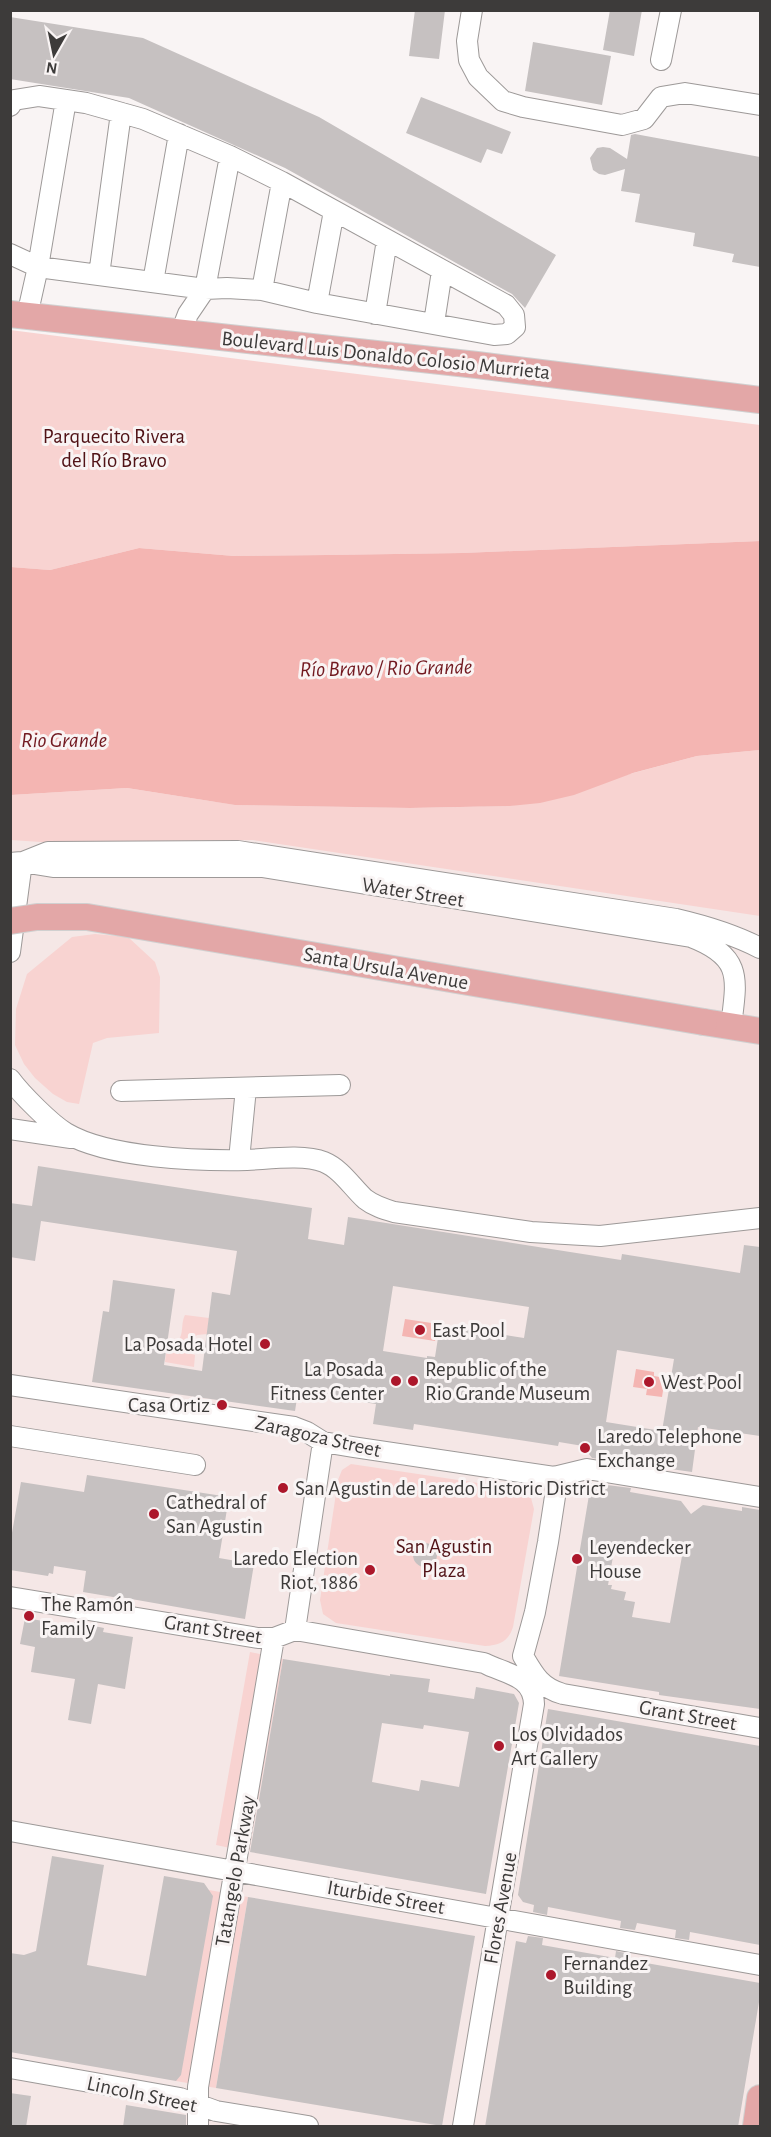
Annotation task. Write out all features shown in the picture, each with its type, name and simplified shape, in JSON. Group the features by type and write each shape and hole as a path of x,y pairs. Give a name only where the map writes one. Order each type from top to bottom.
{"main road":[{"name":"Boulevard Luis Donaldo Colosio Murrieta","path":"19,315 477,364 760,400"},
{"name":"Santa Ursula Avenue","path":"10,921 37,916 87,917 760,1031"},
{"path":"756,2127 760,2098"}],"street":[{"path":"472,10 467,41 469,60 478,77 503,101 523,107 622,125 644,119 661,97 685,93 760,105"},
{"path":"662,60 671,10"},
{"path":"10,106 14,100 39,96 66,100 143,119 230,156 282,182 506,305 514,315 515,327 507,334 494,334 375,314 262,290 205,289 38,267 10,254"},
{"path":"19,315 38,267 66,100"},
{"path":"99,275 121,113"},
{"path":"153,282 179,134"},
{"path":"181,332 192,307 205,289 230,156"},
{"path":"262,290 282,182"},
{"path":"317,303 334,211"},
{"path":"375,314 387,240"},
{"path":"434,323 442,271"},
{"name":"Water Street","path":"16,862 48,852 238,851 676,919 728,933 760,948"},
{"path":"10,952 16,862"},
{"name":"Water Street","path":"16,862 53,867 262,867 691,937 712,945 733,968 736,988 731,1026"},
{"path":"10,1079 56,1126 79,1139"},
{"path":"121,1091 340,1085"},
{"path":"239,1160 246,1088"},
{"path":"10,1129 79,1139 121,1151 196,1159 307,1159 324,1162 336,1169 367,1200 380,1208 531,1232 600,1236 760,1218"},
{"name":"Zaragoza Street","path":"10,1385 294,1427 323,1442 554,1477"},
{"path":"10,1436 195,1465"},
{"path":"295,1630 323,1442"},
{"path":"538,1689 523,1656 535,1612 548,1542 556,1491 554,1477 586,1469 760,1497"},
{"name":"Grant Street","path":"10,1597 258,1638 274,1638 295,1630 484,1663 497,1670 520,1677 538,1689 760,1728"},
{"name":"Tatangelo Parkway","path":"198,2127 200,2078 274,1638"},
{"name":"Grant Street","path":"484,1663 523,1656"},
{"name":"Flores Avenue","path":"463,2127 538,1689"},
{"name":"Iturbide Street","path":"10,1831 760,1965"},
{"name":"Lincoln Street","path":"10,2068 180,2098 216,2111 308,2127"}],"shaded area":[{"path":"760,750 760,2126 11,2126 11,795 474,808"}],"green space":[{"name":"Parquecito Rivera del Río Bravo","path":"10,330 760,425 760,541 462,553 327,555 234,556 139,548 50,570 11,567"},
{"path":"760,750 760,916 253,840 41,842 11,840 11,795 127,788 235,805 410,808 510,806 697,756"},
{"path":"95,934 128,937 155,962 160,977 159,1033 107,1038 93,1043 79,1104 67,1102 53,1094 35,1078 24,1064 15,1045 16,1009 27,974 72,937"},
{"path":"185,1315 209,1318 207,1334 197,1335 193,1339 191,1350 184,1349 176,1343 180,1337"},
{"path":"167,1346 195,1355 194,1367 165,1362"},
{"name":"San Agustin Plaza","path":"351,1464 519,1489 531,1498 534,1509 513,1627 506,1639 499,1644 485,1646 336,1623 323,1614 320,1600 338,1480 342,1470"},
{"path":"250,1652 283,1659 249,1852 216,1845"},
{"path":"209,1890 248,1897 216,2088 176,2081"}],"water":[{"path":"760,541 760,750 697,756 633,773 574,795 540,803 510,806 410,808 235,805 127,788 11,795 11,567 50,570 139,548 234,556 327,555 462,553"},
{"name":"East Pool","path":"405,1319 438,1324 435,1341 402,1336"},
{"name":"West Pool","path":"636,1369 654,1372 654,1376 665,1378 662,1397 646,1395 647,1389 633,1387"}],"building":[{"path":"415,10 445,10 439,59 409,56"},
{"path":"610,10 642,10 634,56 603,50"},
{"path":"10,17 143,38 319,117 556,255 525,308 512,294 285,168 129,98 10,79"},
{"path":"533,42 611,56 602,105 525,91"},
{"path":"421,97 511,132 502,154 487,149 481,163 406,133"},
{"path":"631,135 760,157 760,267 732,262 734,254 693,246 695,233 635,222 640,194 621,191 625,169 605,175 599,174 593,170 590,158 597,148 603,147 610,148 627,159"},
{"path":"38,1166 312,1208 308,1239 344,1245 348,1217 621,1260 622,1254 740,1273 744,1245 760,1247 760,1436 698,1427 692,1472 592,1458 583,1446 559,1442 558,1446 414,1424 413,1430 373,1424 376,1404 298,1392 295,1411 92,1382 103,1311 109,1312 113,1280 175,1289 164,1365 202,1371 212,1292 230,1295 237,1251 41,1221 35,1261 10,1257 10,1203 32,1206","holes":["393,1286 529,1307 524,1338 440,1325 435,1357 427,1356 427,1358 383,1351","617,1350 674,1359 662,1431 606,1422"]},
{"path":"87,1475 229,1497 219,1558 254,1564 245,1619 83,1592 86,1571 54,1566 53,1574 49,1573 48,1576 10,1570 10,1544 21,1482 84,1492"},
{"path":"591,1483 631,1488 630,1492 681,1501 691,1514 703,1505 742,1511 742,1507 760,1510 760,1709 659,1695 659,1692 559,1676","holes":["615,1545 682,1556 670,1623 632,1617 635,1602 624,1600 626,1592 611,1589 612,1585 608,1585"]},
{"path":"425,1543 430,1544 436,1550 436,1560 430,1566 425,1567 420,1566 414,1560 413,1555 414,1550 420,1544"},
{"path":"25,1618 74,1626 74,1622 104,1628 103,1632 133,1637 125,1689 98,1684 91,1724 68,1720 75,1679 31,1672 35,1647 20,1644"},
{"path":"283,1659 390,1676 390,1674 430,1679 428,1692 474,1699 476,1687 514,1694 519,1703 486,1894 250,1852","holes":["382,1723 423,1729 424,1725 469,1732 459,1787 421,1780 419,1791 372,1782"]},
{"path":"548,1709 760,1746 760,1945 690,1932 689,1940 675,1938 676,1930 637,1923 635,1930 620,1928 621,1921 548,1907 547,1915 533,1912 534,1905 523,1902 518,1895"},
{"path":"52,1856 104,1865 87,1965 146,1976 164,1876 204,1883 213,1896 181,2075 176,2081 10,2052 10,1953 24,1955 36,1951"},
{"path":"248,1897 475,1936 442,2126 216,2088"},
{"path":"528,1936 543,1938 542,1945 615,1958 616,1951 630,1954 629,1960 760,1983 760,1996 738,2127 485,2127 516,1941 526,1943"},
{"path":"10,2093 31,2096 26,2127 10,2127"},
{"path":"126,2105 186,2115 186,2127 123,2127"}],"place":[{"name":"East Pool","path":"420,1330"},
{"name":"La Posada Hotel","path":"265,1344"},
{"name":"La Posada Fitness Center","path":"396,1381"},
{"name":"Republic of the Rio Grande Museum","path":"413,1381"},
{"name":"West Pool","path":"649,1382"},
{"name":"Casa Ortiz","path":"222,1405"},
{"name":"Laredo Telephone Exchange","path":"585,1448"},
{"name":"San Agustin de Laredo Historic District","path":"283,1488"},
{"name":"Cathedral of San Agustin","path":"154,1514"},
{"name":"Leyendecker House","path":"577,1559"},
{"name":"Laredo Election Riot, 1886","path":"370,1570"},
{"name":"The Ramón Family","path":"29,1616"},
{"name":"Los Olvidados Art Gallery","path":"499,1746"},
{"name":"Fernandez Building","path":"551,1975"}],"water label":[{"name":"Río Bravo / Rio Grande","path":"386,667"},
{"name":"Rio Grande","path":"64,739"}]}
